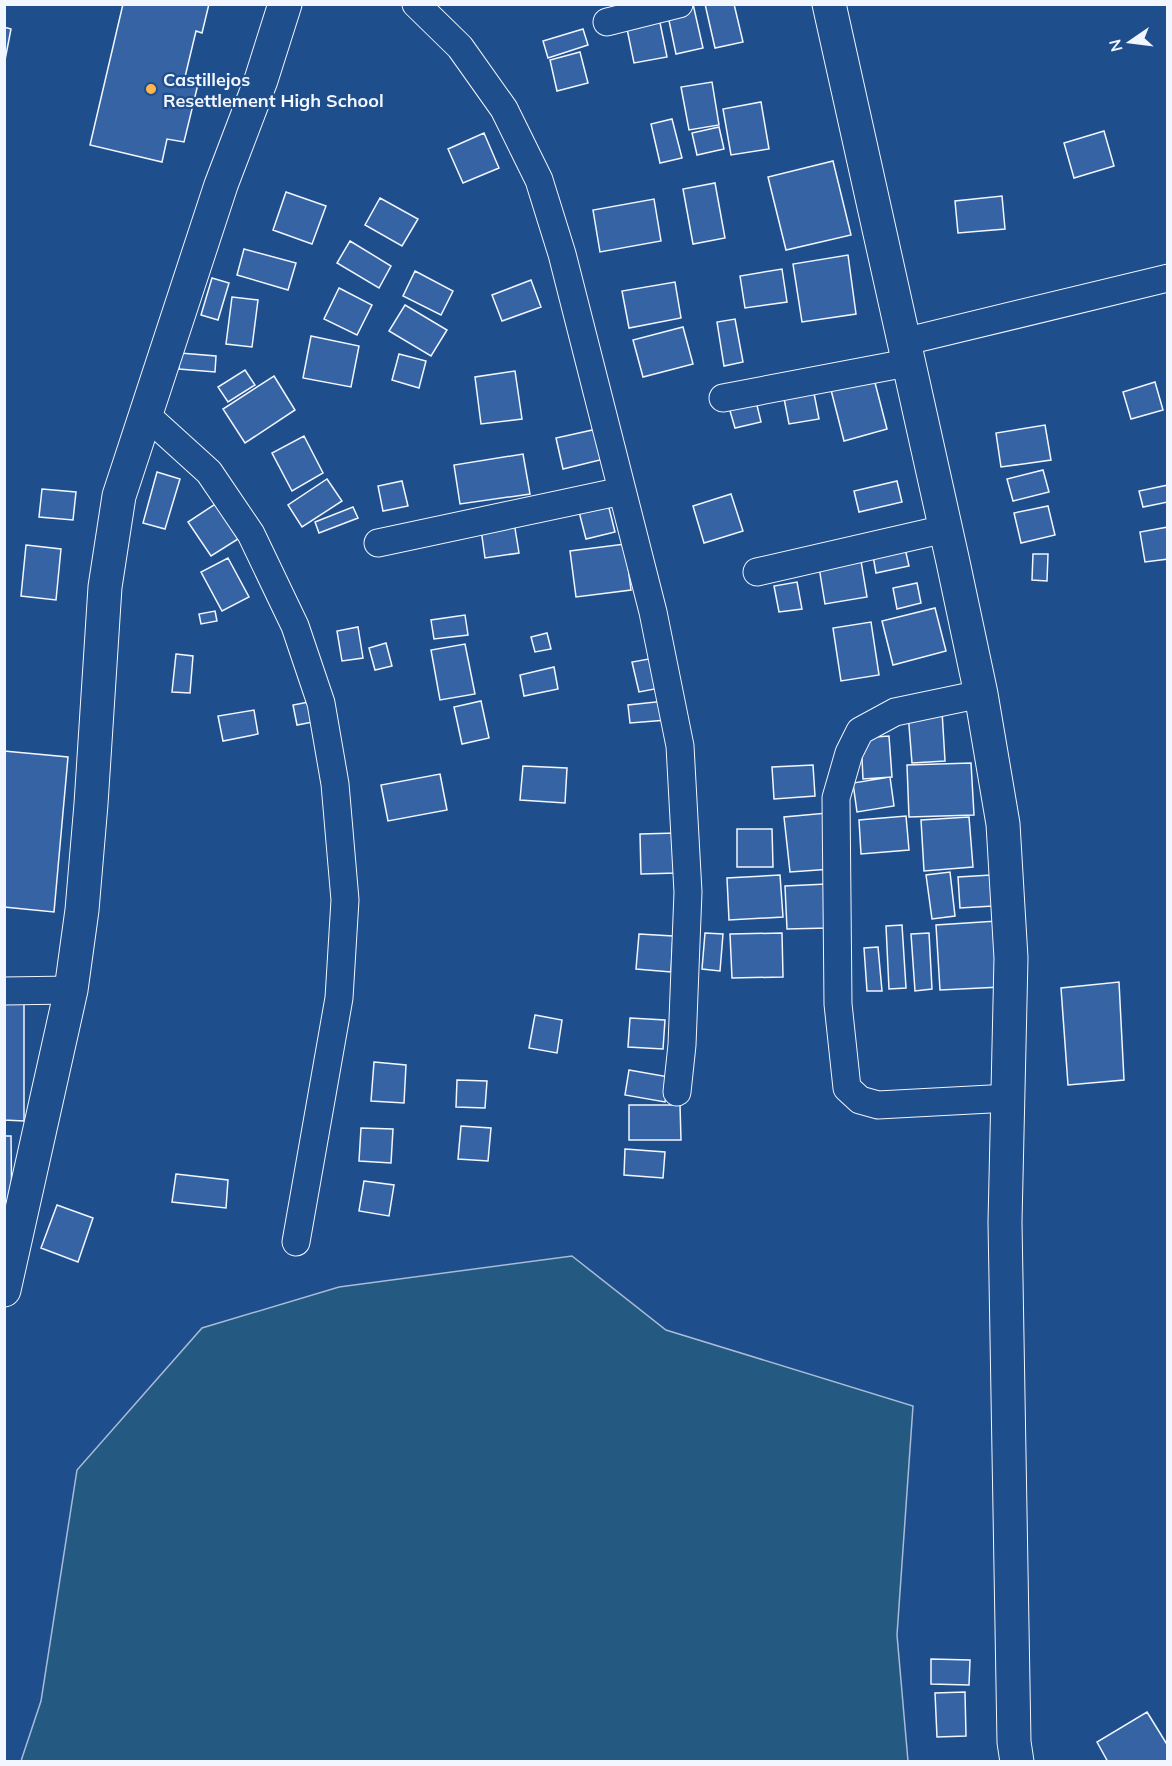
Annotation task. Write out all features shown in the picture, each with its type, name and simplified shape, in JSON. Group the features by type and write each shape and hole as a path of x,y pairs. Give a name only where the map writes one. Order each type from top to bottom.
{"street":[{"path":"4,1290 71,990 82,910 91,804 105,587 119,496 220,184 261,80 285,4"},
{"path":"416,4 460,47 504,109 539,180 562,254 653,612 680,746 688,892 682,1045 677,1092"},
{"path":"829,4 981,694 1003,824 1011,958 1010,1098 1005,1222 1014,1742 1017,1761"},
{"path":"607,22 668,6"},
{"path":"723,398 905,352 1167,278"},
{"path":"146,414 208,472 251,534 295,626 321,703 335,784 345,900 339,998 296,1242"},
{"path":"378,543 622,491"},
{"path":"757,573 945,529"},
{"path":"981,694 895,712 860,731 849,753 836,798 838,1004 847,1088 860,1100 878,1105 1010,1098"},
{"path":"4,991 71,990"}],"shaded area":[{"path":"572,1256 666,1330 913,1406 897,1635 908,1761 21,1761 41,1701 77,1470 202,1328 339,1287"}],"building":[{"path":"123,4 209,4 202,33 196,31 185,77 199,80 184,142 167,139 162,162 90,145"},
{"path":"693,4 703,48 676,54 667,11"},
{"path":"705,4 734,4 743,42 715,48"},
{"path":"658,13 667,57 634,63 625,19"},
{"path":"4,27 11,29 4,65"},
{"path":"583,29 588,45 548,58 543,41"},
{"path":"580,52 588,83 557,91 550,60"},
{"path":"712,82 719,125 689,130 681,87"},
{"path":"761,102 769,149 731,155 723,109"},
{"path":"672,119 682,158 660,163 651,124"},
{"path":"719,127 724,149 697,155 692,133"},
{"path":"1104,131 1114,166 1074,178 1064,143"},
{"path":"484,133 499,168 463,183 448,149"},
{"path":"833,161 851,235 786,250 768,177"},
{"path":"715,183 725,238 693,244 683,189"},
{"path":"286,192 326,206 312,244 273,230"},
{"path":"1002,196 1005,229 958,233 955,201"},
{"path":"380,198 418,219 402,246 365,225"},
{"path":"654,199 661,241 600,252 593,210"},
{"path":"350,241 391,266 379,288 337,263"},
{"path":"244,249 296,263 288,290 237,275"},
{"path":"848,255 856,314 802,322 793,264"},
{"path":"782,269 787,302 745,308 740,276"},
{"path":"415,271 453,291 441,315 403,296"},
{"path":"212,278 229,283 218,320 201,315"},
{"path":"531,280 541,307 502,321 492,295"},
{"path":"675,282 681,318 629,328 622,291"},
{"path":"339,288 372,305 357,335 324,319"},
{"path":"232,297 258,300 252,347 226,344"},
{"path":"405,305 447,330 431,356 389,331"},
{"path":"735,319 743,362 724,366 717,322"},
{"path":"683,327 693,364 643,377 633,340"},
{"path":"311,336 359,346 351,387 303,378"},
{"path":"180,353 216,356 215,372 179,369"},
{"path":"399,354 426,361 419,388 392,380"},
{"path":"245,370 255,385 228,402 218,387"},
{"path":"515,371 522,419 481,424 475,377"},
{"path":"873,375 887,429 844,441 830,386"},
{"path":"274,376 295,410 245,443 223,409"},
{"path":"1155,382 1163,410 1131,419 1123,392"},
{"path":"812,383 819,419 789,424 782,388"},
{"path":"755,397 761,422 735,428 728,404"},
{"path":"1045,425 1051,460 1001,467 996,433"},
{"path":"597,429 604,459 563,469 556,438"},
{"path":"304,436 323,473 292,491 272,453"},
{"path":"523,454 530,494 460,504 454,465"},
{"path":"1043,470 1049,492 1013,501 1007,479"},
{"path":"157,472 180,479 165,529 143,523"},
{"path":"327,479 342,501 302,527 288,505"},
{"path":"402,481 408,506 383,511 378,486"},
{"path":"897,481 902,502 859,512 854,491"},
{"path":"1168,485 1168,502 1143,507 1139,491"},
{"path":"42,489 76,492 73,520 39,517"},
{"path":"731,494 743,531 704,543 693,506"},
{"path":"606,496 615,532 586,539 577,504"},
{"path":"223,499 246,534 211,556 188,522"},
{"path":"1048,506 1055,535 1021,543 1014,513"},
{"path":"353,507 358,518 319,533 315,522"},
{"path":"513,516 519,553 485,558 480,522"},
{"path":"1168,527 1168,559 1145,562 1140,532"},
{"path":"625,544 631,590 576,597 570,551"},
{"path":"904,544 909,566 876,573 872,550"},
{"path":"26,545 61,549 56,600 21,596"},
{"path":"1033,554 1048,554 1047,581 1032,580"},
{"path":"860,555 867,597 825,604 818,561"},
{"path":"228,558 249,597 222,611 201,572"},
{"path":"797,582 802,609 779,612 774,586"},
{"path":"917,583 921,603 897,609 893,588"},
{"path":"935,608 946,651 893,665 882,621"},
{"path":"215,611 217,621 201,624 199,614"},
{"path":"465,615 468,635 434,639 431,620"},
{"path":"871,622 879,675 841,681 833,628"},
{"path":"358,627 363,658 342,661 337,631"},
{"path":"547,633 551,649 535,652 531,637"},
{"path":"386,643 392,666 375,670 369,648"},
{"path":"465,644 475,694 440,700 431,650"},
{"path":"176,654 193,656 190,693 172,692"},
{"path":"654,658 660,688 639,692 632,662"},
{"path":"554,667 558,689 524,696 520,675"},
{"path":"314,701 318,721 297,725 293,705"},
{"path":"481,701 489,738 462,744 454,707"},
{"path":"665,701 667,720 630,723 628,705"},
{"path":"254,710 258,734 223,741 218,716"},
{"path":"942,711 945,761 912,763 908,713"},
{"path":"889,736 892,777 863,779 861,738"},
{"path":"4,751 68,757 54,912 4,907"},
{"path":"971,763 974,815 909,817 907,765"},
{"path":"813,765 815,796 774,799 772,767"},
{"path":"523,766 567,768 565,803 520,800"},
{"path":"440,774 447,810 388,821 381,785"},
{"path":"890,777 894,806 857,812 853,783"},
{"path":"827,813 832,869 790,872 784,817"},
{"path":"906,816 909,850 861,854 859,820"},
{"path":"969,817 973,867 924,871 921,820"},
{"path":"737,829 772,829 773,867 737,867"},
{"path":"676,833 677,873 641,874 640,834"},
{"path":"950,872 955,916 932,919 926,875"},
{"path":"780,875 783,917 729,920 727,878"},
{"path":"991,875 993,906 960,908 958,877"},
{"path":"826,884 828,928 787,929 785,886"},
{"path":"997,921 1001,987 940,990 936,925"},
{"path":"902,925 906,988 889,989 886,926"},
{"path":"705,933 723,934 720,971 702,969"},
{"path":"782,933 783,977 732,978 730,934"},
{"path":"929,933 932,989 915,991 911,934"},
{"path":"639,934 673,936 671,972 636,969"},
{"path":"878,947 882,991 867,991 864,948"},
{"path":"1119,982 1124,1080 1068,1085 1061,988"},
{"path":"4,997 24,997 24,1121 4,1120"},
{"path":"535,1015 562,1020 557,1053 529,1048"},
{"path":"630,1018 665,1020 663,1049 628,1047"},
{"path":"374,1062 406,1065 404,1103 371,1101"},
{"path":"629,1070 669,1077 665,1102 625,1095"},
{"path":"457,1080 487,1081 485,1108 456,1107"},
{"path":"629,1105 680,1105 681,1140 629,1140"},
{"path":"461,1126 491,1128 488,1161 458,1159"},
{"path":"361,1128 393,1129 391,1163 359,1161"},
{"path":"4,1136 11,1136 12,1225 4,1225"},
{"path":"625,1149 665,1152 663,1178 624,1175"},
{"path":"176,1174 228,1180 226,1208 172,1202"},
{"path":"364,1181 394,1185 389,1216 359,1211"},
{"path":"57,1205 93,1218 78,1262 41,1248"},
{"path":"931,1659 970,1660 969,1685 931,1684"},
{"path":"965,1692 966,1736 937,1737 935,1693"},
{"path":"1147,1712 1168,1746 1168,1762 1108,1762 1097,1742"}],"place":[{"name":"Castillejos Resettlement High School","path":"151,89"}]}
